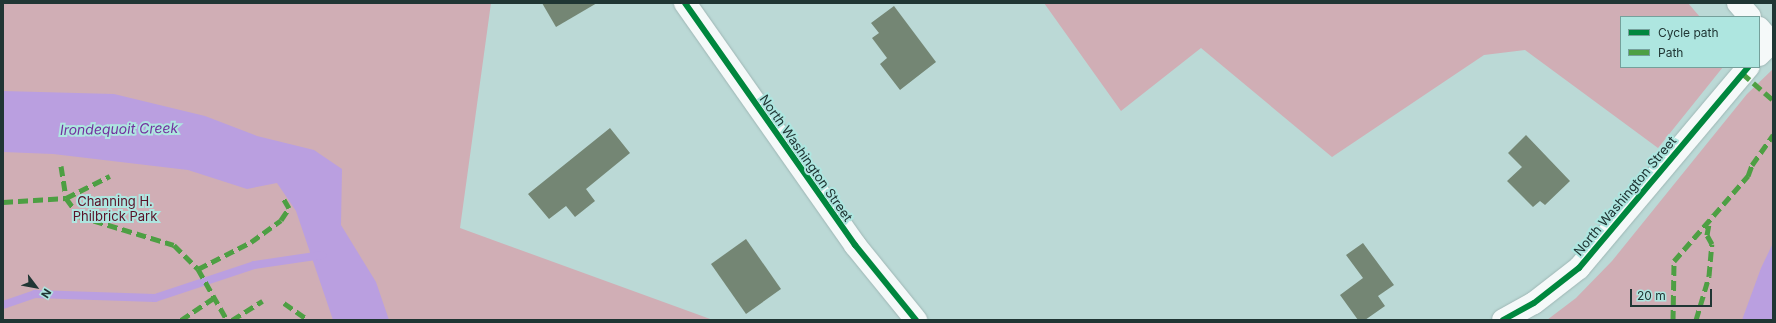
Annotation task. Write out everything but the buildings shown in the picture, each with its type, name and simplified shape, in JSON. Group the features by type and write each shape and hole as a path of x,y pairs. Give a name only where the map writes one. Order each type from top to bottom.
{"street":[{"name":"North Washington Street","path":"685,3 846,233 916,320"},
{"path":"1738,3 1749,16"},
{"name":"North Washington Street","path":"1502,320 1557,287 1594,252 1747,68"}],"green space":[{"name":"Channing H. Philbrick Park","path":"3,3 491,3 460,228 713,320 3,320"},
{"path":"1044,3 1688,3 1699,16 1620,16 1620,68 1722,68 1658,148 1525,50 1484,55 1332,157 1201,48 1121,111"},
{"path":"1773,69 1773,320 1547,320 1576,298 1612,261 1747,94"}],"water":[{"name":"Irondequoit Creek","path":"3,91 114,94 205,116 257,136 314,150 342,169 341,225 376,282 389,320 333,320 296,211 277,183 247,189 188,170 53,154 3,152"},
{"path":"1773,243 1773,320 1742,320 1761,268"}],"waterway":[{"path":"3,305 35,294 155,298 254,265 322,255"}],"marked path":[{"path":"1742,73 1773,100"},
{"path":"1673,320 1674,261 1748,176 1752,165 1773,135"},
{"path":"61,166 66,198 110,176"},
{"path":"198,269 251,242 281,220 289,208 282,196"},
{"path":"3,202 66,198 79,216 174,245 198,269 227,320"},
{"path":"1696,320 1709,276 1712,244 1707,235 1709,224"},
{"path":"181,320 214,298"},
{"path":"232,320 262,301"},
{"path":"284,303 308,320"}],"cycle path":[{"path":"685,3 855,245 916,320"},
{"path":"1503,320 1534,303 1579,268 1747,68"}]}
